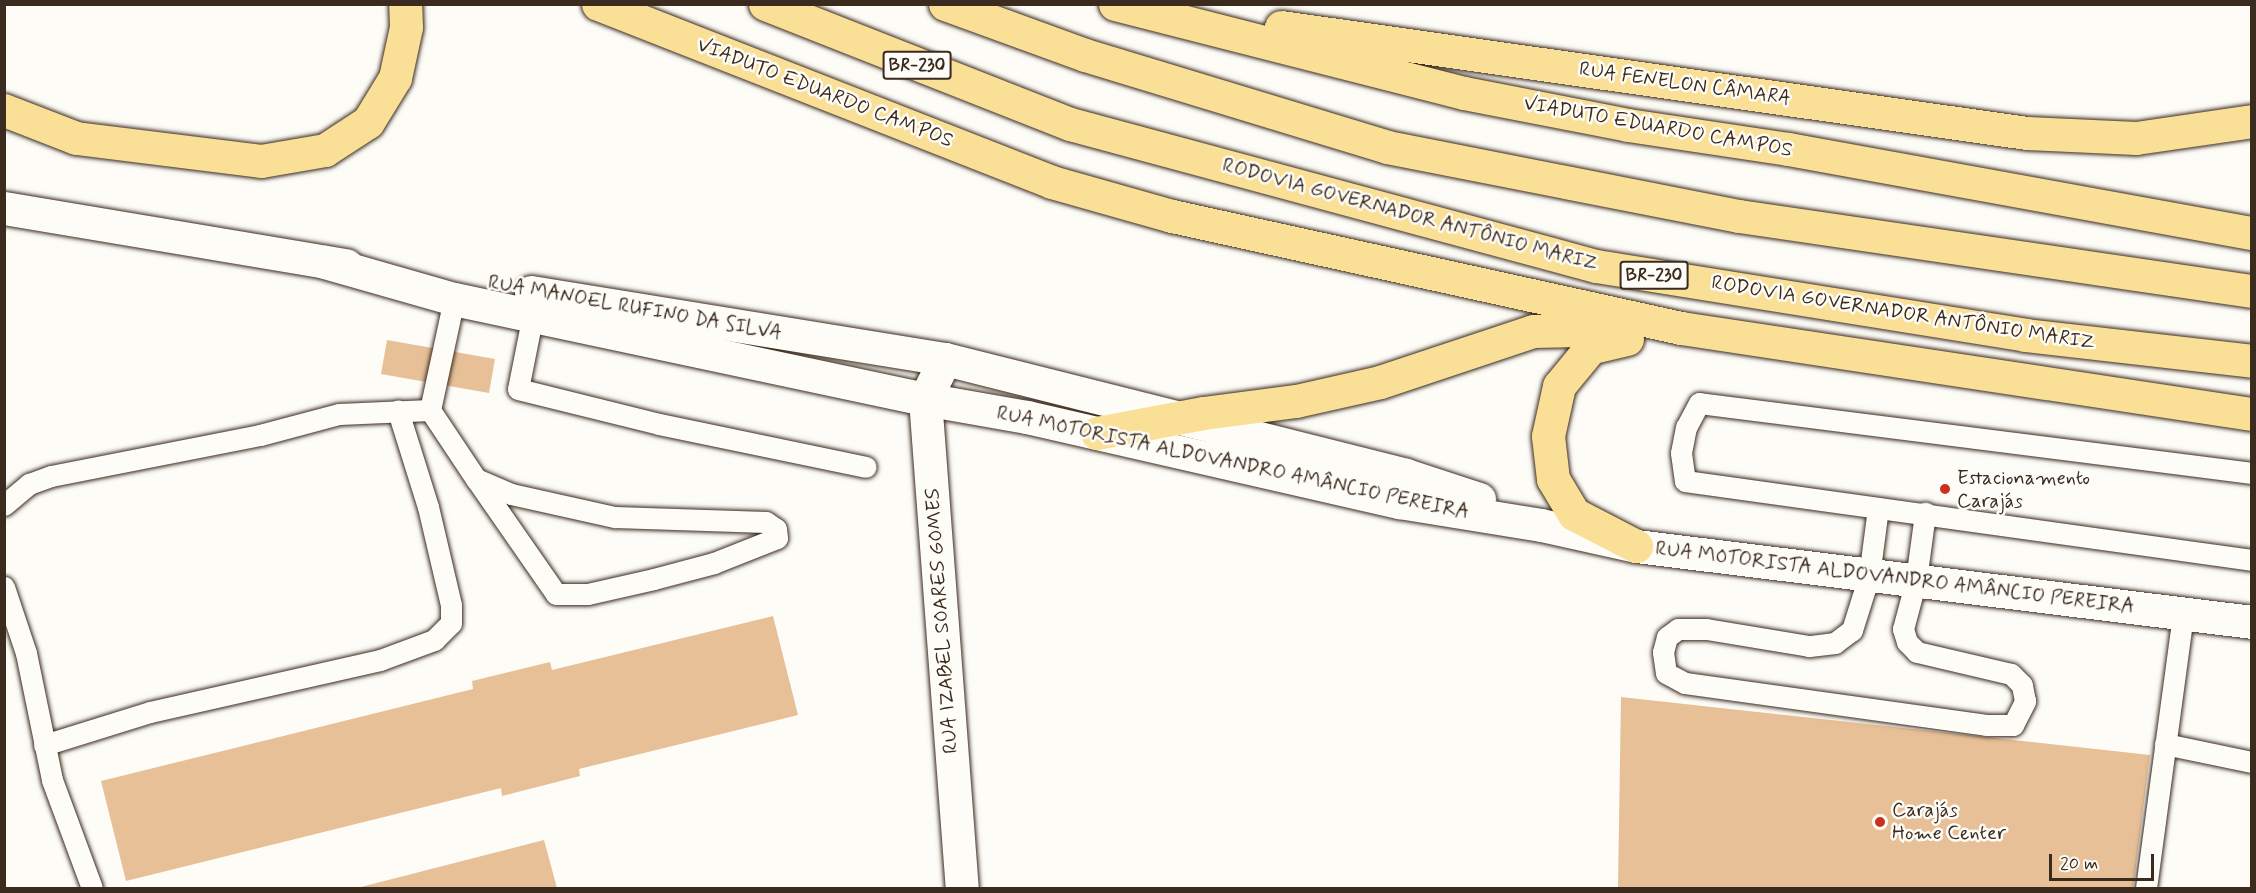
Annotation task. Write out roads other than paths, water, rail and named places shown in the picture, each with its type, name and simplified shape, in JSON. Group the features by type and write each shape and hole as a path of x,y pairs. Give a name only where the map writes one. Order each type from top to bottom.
{"main road":[{"path":"4,110 76,138 261,161 325,150 368,122 395,78 406,27 405,4"},
{"name":"VIADUTO EDUARDO CAMPOS","path":"598,4 1052,182 1172,216 1681,328"},
{"name":"RODOVIA GOVERNADOR ANTÔNIO MARIZ","path":"765,4 1070,124 1596,266 2025,335 2252,361"},
{"path":"945,4 1085,55 1398,150 1739,216 2252,291"},
{"name":"VIADUTO EDUARDO CAMPOS","path":"1115,4 1464,93 2206,227 2252,233"},
{"name":"RUA FENELON CÂMARA","path":"1120,4 2026,133 2136,138 2252,121"},
{"name":"RUA MANOEL RUFINO DA SILVA","path":"4,208 324,262 442,275 945,359"},
{"name":"RUA MANOEL RUFINO DA SILVA","path":"324,262 454,298 925,399"},
{"path":"1636,546 1574,514 1553,479 1548,436 1559,386 1591,347 1681,328"},
{"path":"1097,433 1178,417 1296,401 1380,382 1533,331 1681,328 2252,414"},
{"path":"925,399 945,359"},
{"name":"RUA MOTORISTA ALDOVANDRO AMÂNCIO PEREIRA","path":"945,359 1406,476 1482,500 1541,525"},
{"name":"RUA MOTORISTA ALDOVANDRO AMÂNCIO PEREIRA","path":"925,399 1097,433 1399,502 1541,525 1636,546 2252,622"},
{"name":"RUA IZABEL SOARES GOMES","path":"925,399 962,888"}],"lane":[{"path":"454,298 430,410 476,479 556,594 588,594 654,579 714,563 777,538 776,529 766,522 615,517 557,507 510,494 476,479"},
{"path":"533,314 518,389 659,424 866,467"},
{"path":"2252,473 1699,403 1686,427 1681,453 1685,481 2252,560"},
{"path":"4,506 29,484 51,476 249,437 339,414 430,410"},
{"path":"44,745 150,712 380,660 434,640 451,623 451,605 428,507 398,411"},
{"path":"1878,508 1869,576 1852,630 1835,643 1809,646 1706,629 1678,629 1667,637 1663,652 1665,673 1685,683 1986,725 2013,725 2025,701 2022,685 2011,674 1917,652 1907,642 1903,629 1916,580 1925,513"},
{"path":"4,587 26,653 52,780 92,888"},
{"path":"2146,888 2183,613"},
{"path":"2165,744 2252,762"}],"place":[{"name":"Estacionamento Carajás","path":"1945,489"},
{"name":"Carajás Home Center","path":"1880,822"}]}
